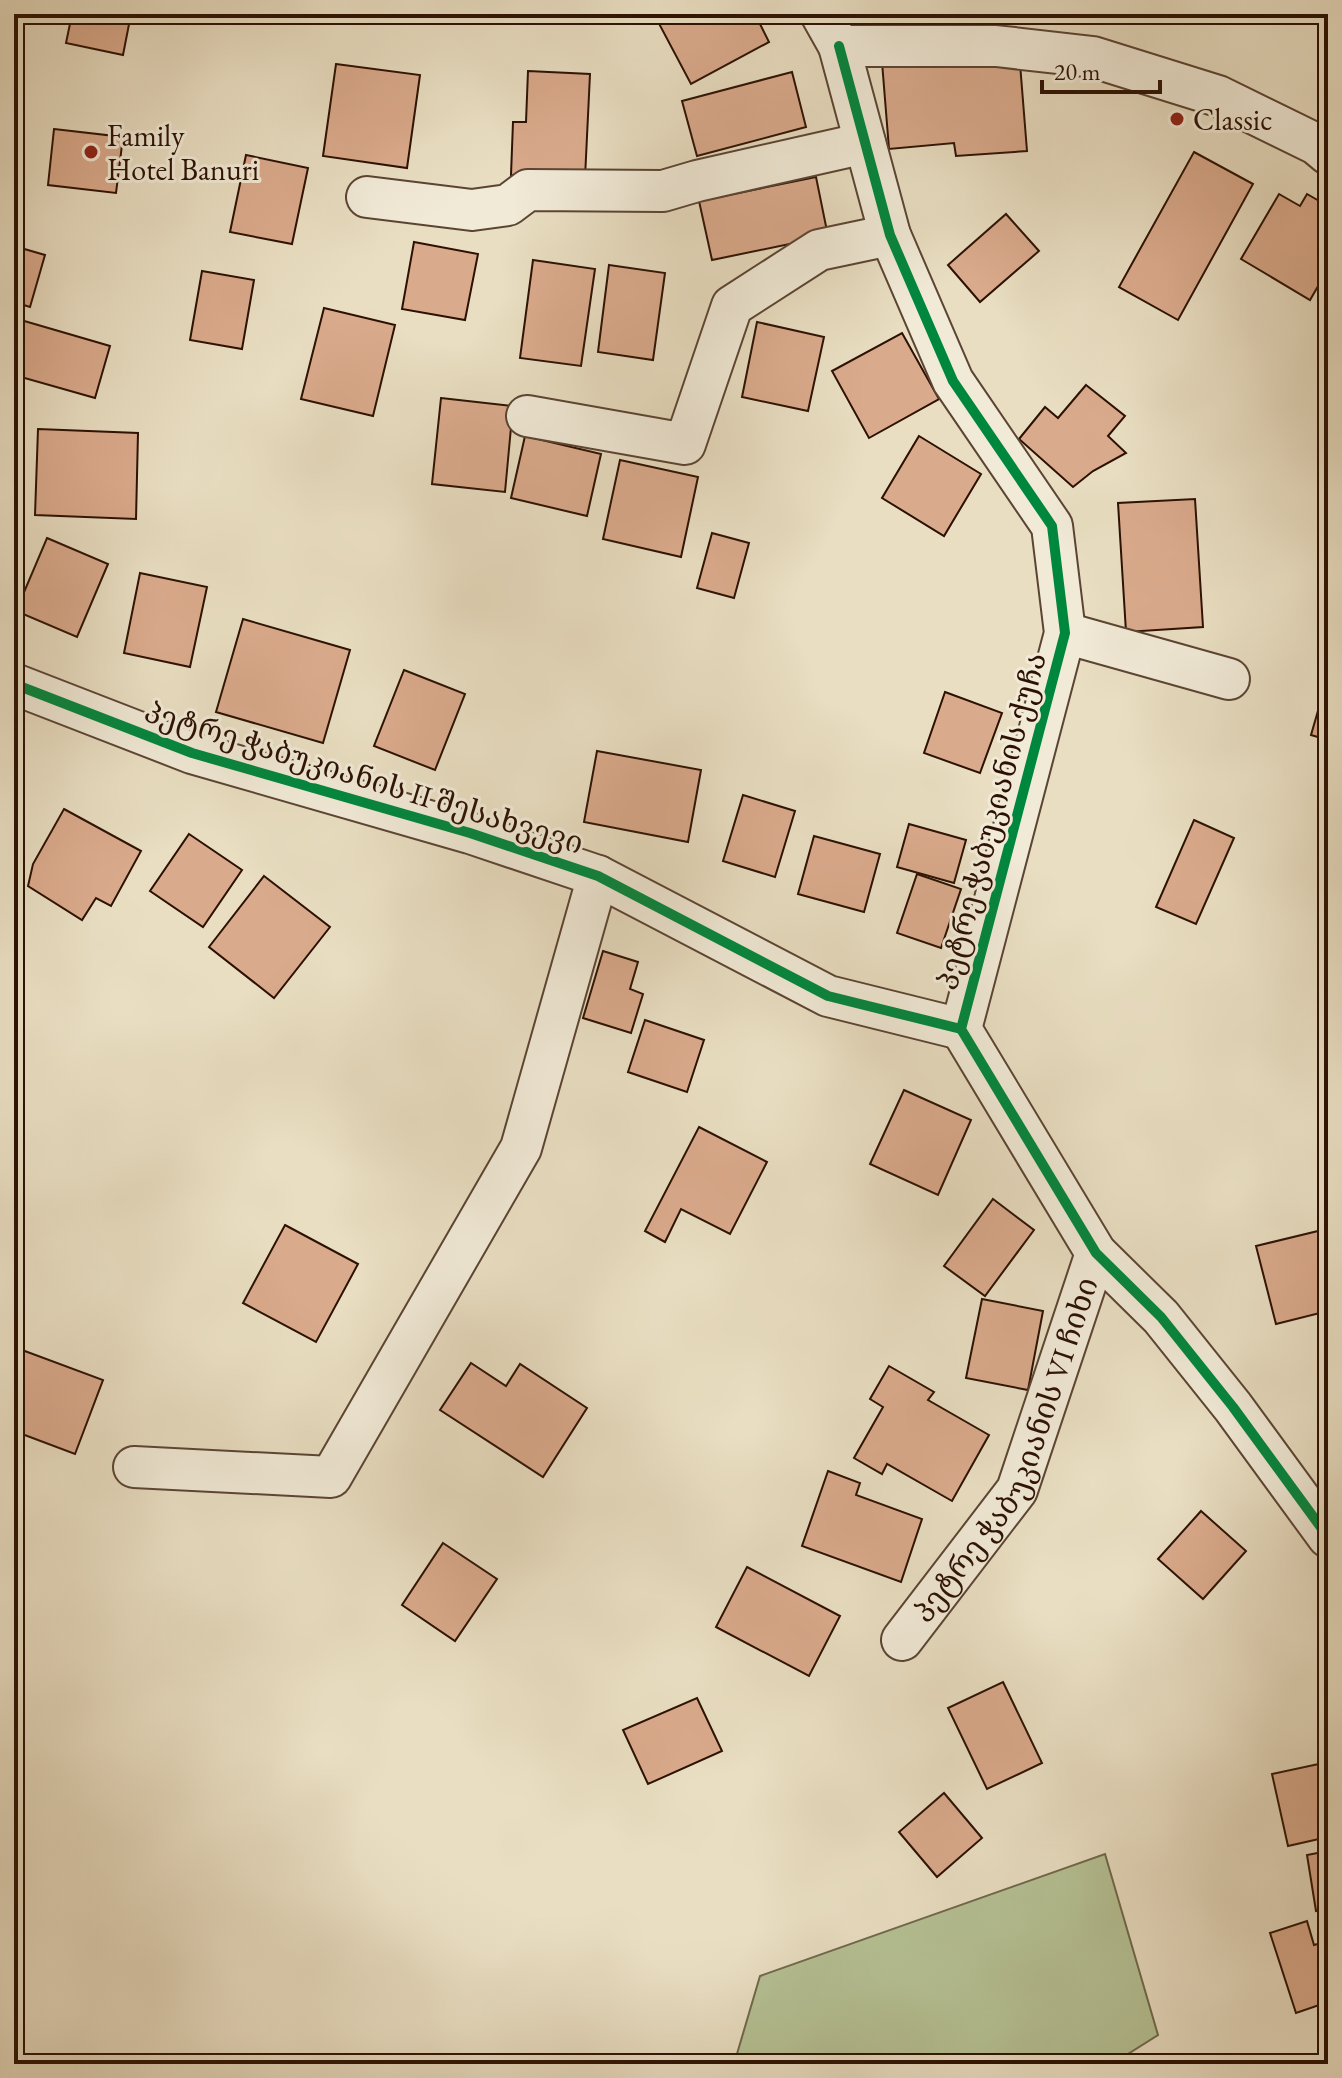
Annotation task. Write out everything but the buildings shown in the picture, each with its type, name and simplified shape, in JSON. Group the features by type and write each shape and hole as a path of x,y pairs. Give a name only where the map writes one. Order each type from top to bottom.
{"street":[{"name":"პეტრე ჭაბუკიანის ქუჩა","path":"830,30 890,235 953,381 1052,526 1065,633 961,1029 1096,1253 1161,1317 1233,1407 1328,1537"},
{"path":"830,30 1093,57 1218,96 1316,144 1328,154"},
{"path":"367,197 472,210 508,205 528,190 663,191 865,143"},
{"path":"527,416 685,444 732,306 819,250 890,235"},
{"path":"1065,633 1229,679"},
{"name":"პეტრე ჭაბუკიანის II შესახვევი","path":"14,684 192,753 470,833 598,876 828,996 961,1029"},
{"name":"პეტრე ჭაბუკიანის II შესახვევი","path":"134,1467 331,1477 521,1148 598,876"},
{"name":"პეტრე ჭაბუკიანის VI ჩიხი","path":"902,1640 1017,1490 1096,1253"}],"green space":[{"path":"1105,1854 1158,2035 1112,2064 734,2064 760,1976"}],"cycle path":[{"path":"839,46 890,235 953,381 1052,526 1065,633 961,1029 1096,1253 1161,1317 1233,1407 1328,1537"},
{"path":"14,684 192,753 470,833 598,876 828,996 961,1029"}],"place":[{"name":"Classic","path":"1177,119"},
{"name":"Family Hotel Banuri","path":"91,152"}]}
